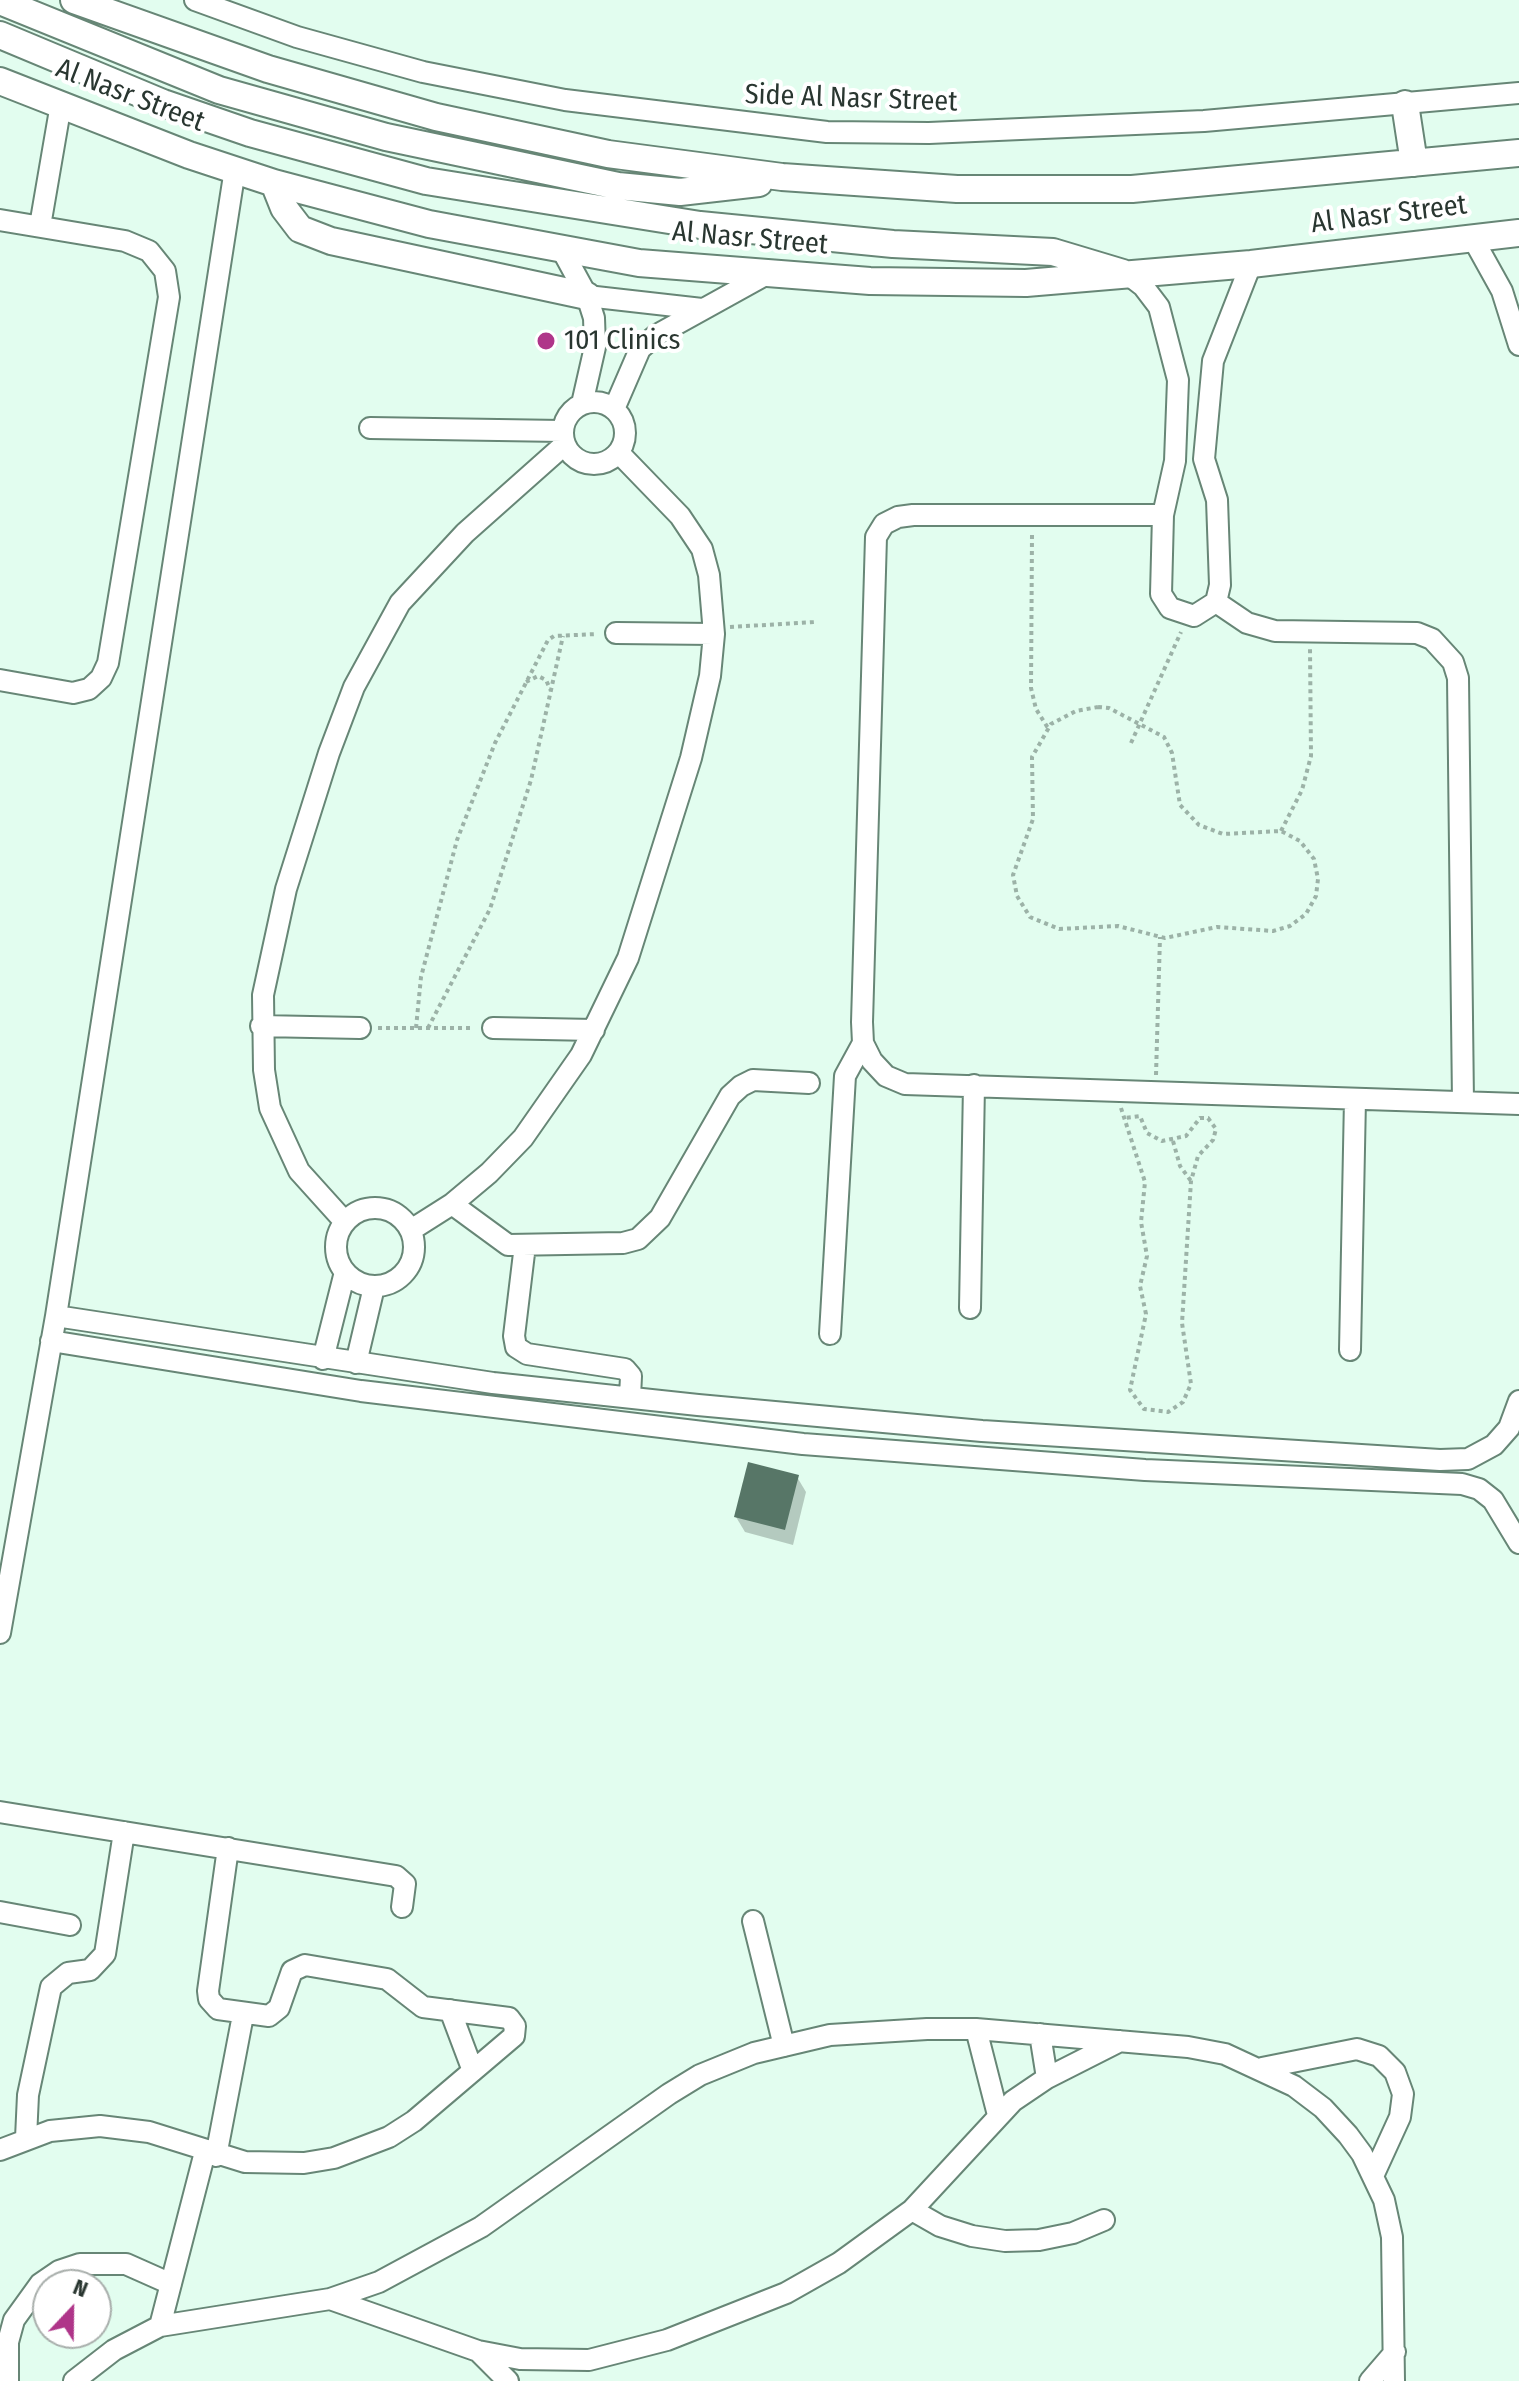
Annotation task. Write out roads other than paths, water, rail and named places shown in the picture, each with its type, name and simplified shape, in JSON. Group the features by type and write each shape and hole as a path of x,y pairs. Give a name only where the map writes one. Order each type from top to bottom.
{"main road":[{"path":"0,1 219,90 453,153 649,190 706,191 782,177"},
{"name":"Al Nasr Street","path":"87,2 268,69 436,117 608,154 782,177 957,189 1132,189 1519,153"},
{"path":"0,35 163,103 250,133 426,181 700,225 893,244 1053,252 1130,276"},
{"name":"Al Nasr Street","path":"0,81 274,183 429,224 639,263 767,274 974,284 1130,276 1519,233"},
{"path":"1405,104 1414,163"},
{"path":"274,183 284,208 300,229 331,241 587,296"}],"street":[{"name":"Side Al Nasr Street","path":"195,0 297,37 423,72 565,100 827,132 929,133 1204,121 1519,93"},
{"path":"40,226 61,104"},
{"path":"0,1633 56,1316 235,169"},
{"path":"0,220 125,241 149,251 165,271 169,297 108,663 101,678 89,689 73,693 0,680"},
{"path":"1472,237 1498,282 1518,334"},
{"path":"562,250 587,296 594,318 595,347 582,404"},
{"path":"1130,276 1143,286 1159,307 1176,369 1179,390 1174,471 1163,515 1161,594 1170,608 1188,616 1203,613 1216,602 1220,585 1217,500 1206,472 1212,370 1218,341 1251,264"},
{"path":"614,409 640,349 655,336 767,274"},
{"path":"587,296 702,309"},
{"path":"1176,369 1212,370"},
{"path":"345,1222 299,1171 282,1140 270,1108 261,1026 269,958 306,820 344,714 375,644 400,603 431,566 563,438 572,410 582,404 599,402 614,409 624,422 625,438 619,453 605,463 589,465 574,458 563,438"},
{"path":"370,428 563,438"},
{"path":"411,1230 452,1204 523,1138 552,1100 594,1030 628,958 674,816 710,676 714,631 709,575 702,549 661,494 619,453"},
{"path":"1174,471 1206,472"},
{"path":"830,1334 845,1076 863,1043 876,537 884,524 898,517 1033,513 1163,515"},
{"path":"1216,602 1235,617 1260,628 1310,632 1417,633 1444,649 1456,670 1463,1102"},
{"path":"616,633 714,631"},
{"path":"261,1026 360,1028"},
{"path":"493,1028 594,1030"},
{"path":"863,1043 872,1061 886,1076 905,1084 1519,1104"},
{"path":"452,1204 497,1240 525,1245 623,1243 638,1239 660,1218 730,1096 753,1080 809,1083"},
{"path":"970,1308 974,1085"},
{"path":"1350,1350 1355,1099"},
{"path":"380,1209 398,1215 411,1230 414,1253 405,1273 386,1285 374,1287 353,1280 345,1272 336,1252 345,1222 361,1211 380,1209"},
{"path":"525,1245 514,1336 516,1347 527,1354 625,1369 631,1376 636,1424"},
{"path":"323,1359 345,1272"},
{"path":"356,1363 374,1287"},
{"path":"56,1316 323,1359 493,1383 634,1398 982,1431 1440,1460 1468,1459 1494,1445 1509,1428 1519,1401"},
{"path":"51,1341 361,1391 803,1444 1145,1470 1462,1484 1479,1489 1493,1500 1519,1543"},
{"path":"0,1812 401,1877 405,1884 402,1907"},
{"path":"26,2138 28,2095 51,1987 61,1976 97,1966 105,1954 124,1832"},
{"path":"0,2150 26,2138 75,2127 125,2127 173,2138 211,2154 245,2162 290,2164 334,2158 362,2149 414,2121 514,2036 515,2026 504,2017 415,2004 401,1986 387,1979 305,1965 292,1971 275,2013 262,2017 218,2009 209,1999 208,1991 228,1848"},
{"path":"0,1912 70,1925"},
{"path":"753,1921 784,2046"},
{"path":"450,2010 473,2071"},
{"path":"160,2326 211,2154 243,2015"},
{"path":"976,2029 998,2115"},
{"path":"74,2381 114,2350 160,2326 330,2299 392,2275 481,2227 624,2123 700,2075 754,2053 830,2035 976,2029 1188,2047 1225,2054 1262,2068 1294,2086 1323,2108 1355,2144 1384,2200 1392,2237 1394,2381"},
{"path":"1040,2034 1047,2078"},
{"path":"330,2299 478,2351 520,2359 589,2360 667,2340 786,2293 839,2263 912,2210 998,2115 1047,2078 1121,2041"},
{"path":"1262,2068 1357,2049 1379,2056 1395,2072 1403,2094 1400,2117 1373,2176"},
{"path":"912,2210 950,2229 1005,2241 1062,2235 1104,2220"},
{"path":"8,2381 8,2342 14,2320 40,2284 59,2271 103,2261 126,2264 171,2284"},
{"path":"478,2351 508,2381"},
{"path":"1370,2381 1395,2352"},
{"path":"577,2381 589,2360"}],"place":[{"name":"101 Clinics","path":"546,341"}]}
